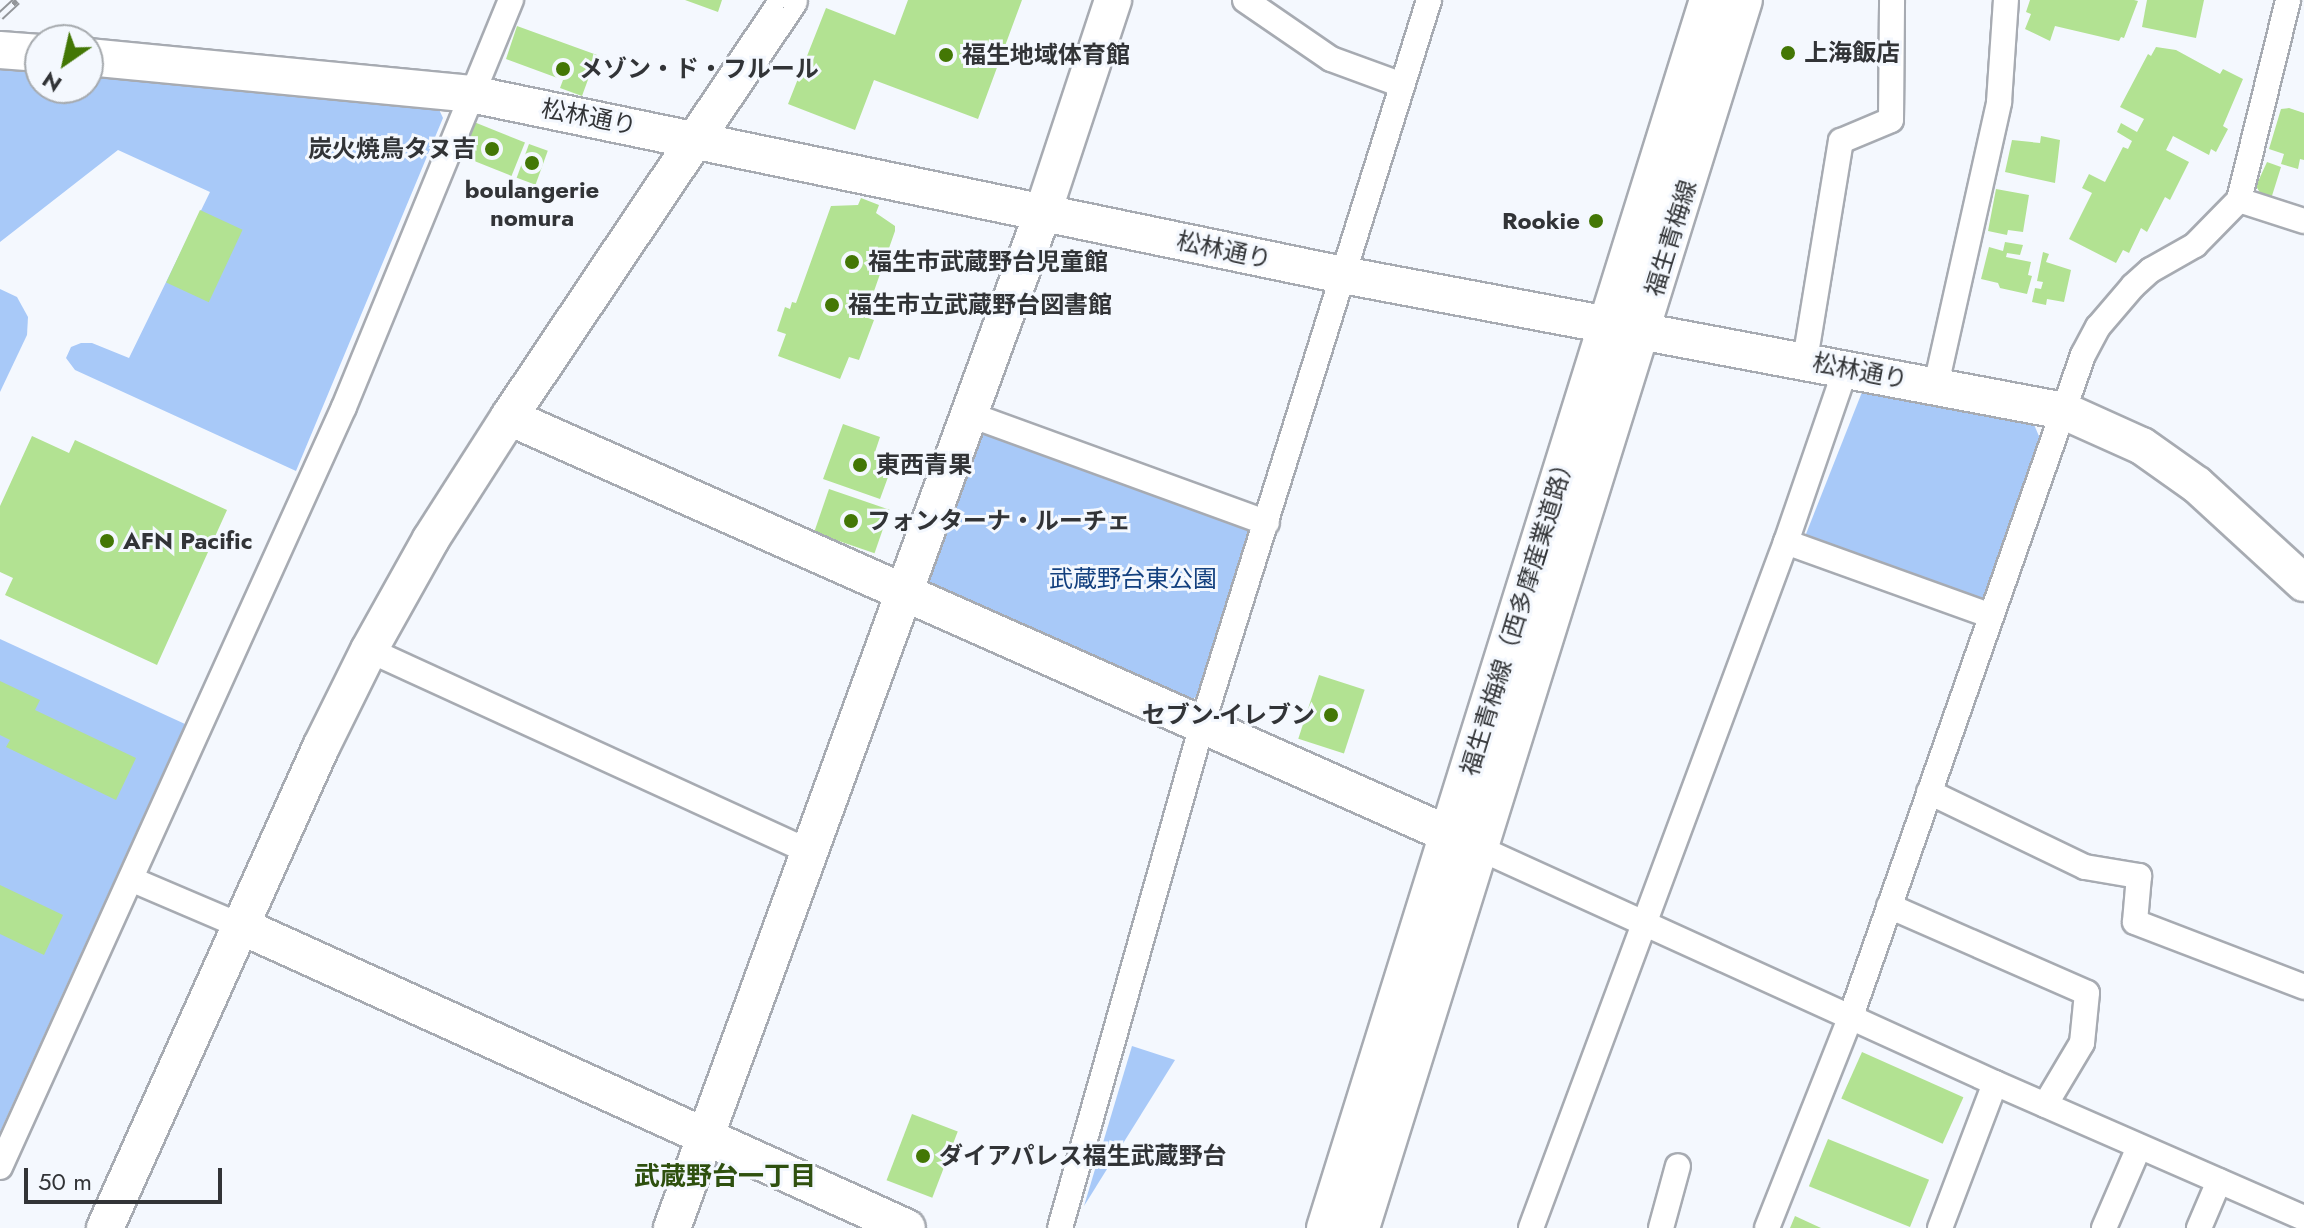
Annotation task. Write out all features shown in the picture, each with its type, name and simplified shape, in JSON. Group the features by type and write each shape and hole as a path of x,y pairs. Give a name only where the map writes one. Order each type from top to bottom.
{"street":[{"path":"0,1167 133,880 344,407 471,94 484,73 511,0"},
{"path":"107,1227 321,747 369,650 431,539 509,417 789,0"},
{"path":"672,1228 1043,212 1113,0"},
{"path":"1245,0 1331,59 1402,85"},
{"path":"1060,1228 1202,725 1429,0"},
{"name":"福生青梅線（西多摩産業道路）","path":"1361,1228 1607,326 1708,0"},
{"name":"福生青梅線","path":"1597,476 1744,0"},
{"path":"1805,360 1841,141 1891,120 1892,0"},
{"path":"1936,385 1999,102 2006,0"},
{"path":"1767,1228 1851,1016 1989,615 2083,355 2114,305 2151,270 2195,245 2239,200 2288,0"},
{"path":"0,50 24,52"},
{"name":"松林通り","path":"104,59 471,94 695,138 1343,275 1607,326 1643,329 2064,411 2142,446 2197,485 2304,583"},
{"path":"2239,200 2304,221"},
{"path":"1531,1228 1786,542 1846,368"},
{"path":"968,414 1267,523"},
{"path":"509,417 1646,922 1995,1083 2304,1218"},
{"name":"福生青梅線（西多摩産業道路）","path":"1325,1228 1597,476"},
{"path":"1786,542 1989,615"},
{"path":"369,650 808,851"},
{"path":"1929,792 2085,867 2139,876 2135,922 2304,987"},
{"path":"133,880 907,1228"},
{"path":"1889,906 2087,993 2082,1043 2045,1105"},
{"path":"1940,1228 1995,1083"},
{"path":"2104,1228 2139,1147"},
{"path":"1661,1228 1678,1166"},
{"path":"2199,1228 2219,1181"}],"green space":[{"path":"0,65 24,67 24,104 104,104 104,74 436,103 443,118 296,471 75,370 66,358 71,347 92,343 129,358 210,192 118,150 0,242"},
{"path":"0,289 17,297 28,317 27,335 0,392"},
{"path":"1864,387 2032,420 2042,443 1988,604 1804,539"},
{"name":"武蔵野台東公園","path":"982,428 1247,525 1252,535 1199,695 1187,702 928,586 924,579"},
{"path":"0,639 185,724 0,1132"},
{"path":"1132,1046 1175,1060 1084,1206"}],"building":[{"path":"685,0 722,0 718,12"},
{"path":"908,0 1022,0 978,119 874,80 855,130 788,104 826,8 895,35"},
{"path":"2030,0 2138,1 2124,38 2121,37 2119,41 2055,26 2050,41 2025,29 2031,14 2026,12"},
{"path":"2147,0 2204,0 2196,38 2142,27"},
{"name":"メゾン・ド・フルール","path":"517,26 597,55 582,96 560,88 563,80 506,59"},
{"path":"2156,47 2176,50 2220,74 2223,69 2243,79 2223,126 2228,129 2216,152 2211,149 2209,155 2173,136 2166,150 2189,162 2170,200 2165,197 2147,232 2141,228 2129,253 2123,250 2116,263 2069,239 2092,193 2082,188 2089,174 2105,182 2123,147 2128,149 2132,141 2117,132 2121,123 2137,132 2144,119 2120,107 2148,54 2151,56"},
{"path":"2281,109 2304,113 2304,160 2300,159 2298,169 2281,164 2284,154 2269,149"},
{"path":"474,122 525,143 512,176 461,155"},
{"path":"2041,136 2060,140 2055,183 2005,172 2012,140 2040,143"},
{"path":"529,144 548,151 535,185 517,178"},
{"path":"2267,162 2281,167 2271,199 2262,196 2256,186"},
{"path":"1996,189 2029,195 2023,232 2008,230 2007,235 1988,231"},
{"path":"861,198 879,205 876,213 895,226 895,231 865,317 874,320 859,360 849,357 840,379 778,356 786,334 777,331 785,307 790,309 792,302 796,303 831,206 858,205"},
{"path":"200,210 243,230 209,302 166,283"},
{"path":"2005,242 2023,245 2020,255 2007,253 2006,257 2031,262 2028,275 2032,276 2027,294 2000,288 1998,283 1981,279 1989,247 2003,251"},
{"path":"2043,252 2049,254 2046,262 2071,270 2064,302 2047,299 2046,305 2032,302 2035,288 2041,289 2043,282 2037,281"},
{"path":"843,424 880,437 875,452 895,458 880,499 823,479"},
{"name":"AFN Pacific","path":"32,436 69,453 75,440 227,510 157,665 5,595 13,578 0,572 0,506"},
{"name":"フォンターナ・ルーチェ","path":"829,489 890,510 875,553 814,532"},
{"name":"セブン-イレブン","path":"1319,675 1365,690 1344,754 1298,739"},
{"path":"0,681 40,700 35,710 136,758 116,800 6,747 10,740 0,735"},
{"path":"0,885 63,915 44,955 0,934"},
{"path":"1862,1052 1963,1097 1943,1144 1841,1099"},
{"name":"ダイアパレス福生武蔵野台","path":"912,1114 958,1132 932,1198 887,1180"},
{"path":"1828,1139 1929,1180 1910,1227 1809,1186"},
{"path":"1795,1216 1821,1228 1790,1228"}],"railway":[{"path":"0,16 17,0"}],"place":[{"name":"上海飯店","path":"1788,53"},
{"name":"福生地域体育館","path":"946,55"},
{"name":"メゾン・ド・フルール","path":"563,69"},
{"name":"炭火焼鳥タヌ吉","path":"492,149"},
{"name":"boulangerie nomura","path":"532,163"},
{"name":"Rookie","path":"1596,221"},
{"name":"福生市武蔵野台児童館","path":"852,262"},
{"name":"福生市立武蔵野台図書館","path":"832,305"},
{"name":"東西青果","path":"860,465"},
{"name":"フォンターナ・ルーチェ","path":"851,521"},
{"name":"AFN Pacific","path":"107,541"},
{"name":"セブン-イレブン","path":"1331,715"},
{"name":"ダイアパレス福生武蔵野台","path":"923,1156"}],"district":[{"name":"武蔵野台一丁目","path":"725,1177"}]}
